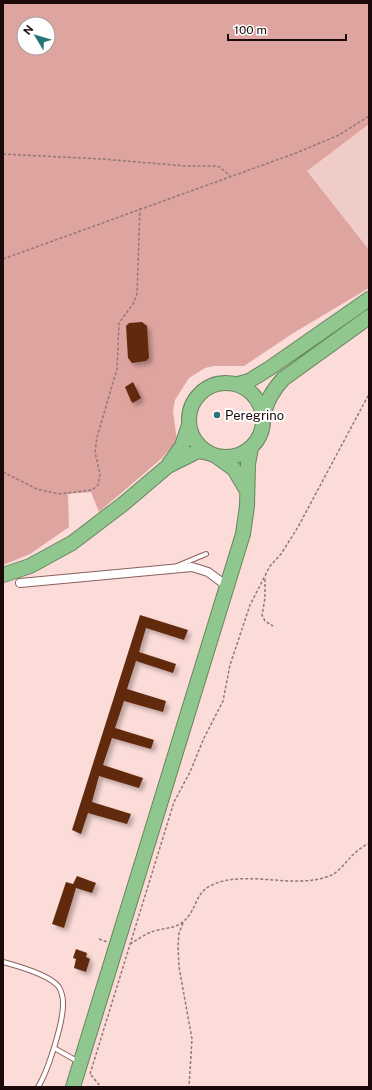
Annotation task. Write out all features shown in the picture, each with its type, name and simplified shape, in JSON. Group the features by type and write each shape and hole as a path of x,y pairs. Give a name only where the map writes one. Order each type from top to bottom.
{"highway":[{"path":"168,466 182,446 189,425 189,414 192,405 201,392 219,383 238,384 249,381 369,299"},
{"path":"73,1087 243,534 248,464 251,448 259,436 266,401 274,388 283,379 369,318"},
{"path":"238,384 255,397 260,404 263,416"},
{"path":"189,425 195,441 234,469 247,491"},
{"path":"3,575 30,566 72,543 122,505 168,466 198,451 225,457 236,456 251,448"}],"street":[{"path":"20,583 173,568 199,568 208,572 226,586"}],"lane":[{"path":"173,568 206,554"},
{"path":"3,962 38,974 58,986 64,1000 54,1048 42,1081 38,1087"},
{"path":"54,1048 81,1063"}],"path":[{"path":"3,259 140,208 231,177 325,141 352,128 369,116"},
{"path":"3,154 102,159 186,166 214,166 220,167 231,177"},
{"path":"3,472 36,489 52,493 92,490 98,485 100,474 95,452 97,437 117,369 119,323 133,304 137,294 140,208"},
{"path":"90,1074 174,802 190,772 204,738 223,701 226,680 250,605 265,577 298,527 369,394"},
{"path":"265,577 265,598 262,614 265,622 273,626"},
{"path":"189,1087 192,1039 179,967 178,946 179,933 192,913 198,896 204,889 212,884 231,879 286,881 324,878 332,875 351,856 369,843"},
{"path":"130,944 150,932 185,922"},
{"path":"81,1063 101,1087"}],"shaded area":[{"path":"3,3 369,3 369,124 307,171 369,250 369,288 295,332 244,366 214,366 205,368 189,378 175,400 173,411 177,441 161,459 99,512 91,492 68,494 69,527 30,554 3,565"},
{"path":"369,124 369,250 306,171"}],"building":[{"path":"142,322 147,326 149,358 146,361 132,363 128,358 126,326 129,323"},
{"path":"133,382 141,398 133,403 125,387"},
{"path":"140,615 188,630 184,640 146,628 139,652 176,664 173,673 136,661 127,689 166,701 163,712 124,701 115,728 154,740 151,749 112,738 103,765 143,778 139,788 99,776 92,802 131,814 127,824 88,813 81,834 72,830"},
{"path":"77,876 96,883 92,893 76,888 64,928 52,924 66,882 73,884"},
{"path":"76,949 87,953 86,957 90,959 86,972 74,968 76,959 73,958"}],"place":[{"name":"Peregrino","path":"217,415"}]}
